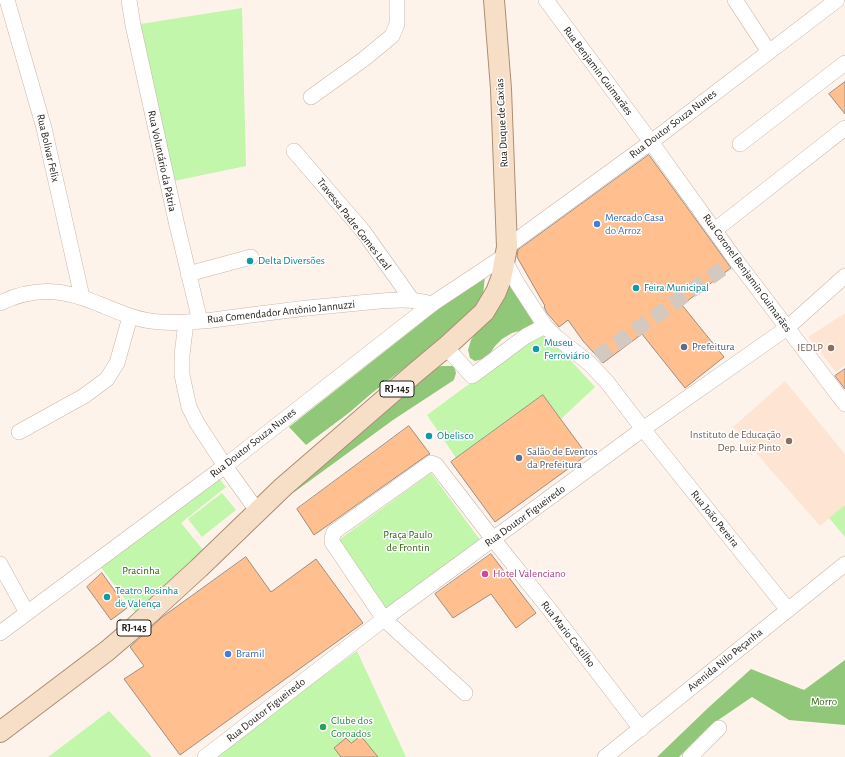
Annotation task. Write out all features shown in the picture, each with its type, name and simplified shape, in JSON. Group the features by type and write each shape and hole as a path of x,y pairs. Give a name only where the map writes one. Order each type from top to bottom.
{"main road":[{"name":"Rua Duque de Caxias","path":"494,0 501,89 506,254"},
{"name":"RJ-145","path":"0,732 112,647 199,568 283,487 446,347 484,312 496,292 501,279 506,254"}],"street":[{"name":"Rua Bolivar Felix","path":"7,0 44,128 82,297"},
{"name":"Rua Voluntário da Pátria","path":"129,0 132,25 188,274 193,322"},
{"path":"311,97 364,60 392,36 397,24 397,0"},
{"path":"735,0 769,52"},
{"name":"Rua Doutor Souza Nunes","path":"0,633 225,466 432,304 506,254 837,0"},
{"name":"Rua Benjamin Guimarães","path":"553,2 651,142"},
{"path":"740,144 845,63"},
{"path":"715,230 845,128"},
{"name":"Rua Coronel Benjamin Guimarães","path":"651,142 715,230 732,261 787,328 845,404"},
{"name":"Travessa Padre Gomes Leal","path":"294,151 363,231 412,300"},
{"name":"Rua João Pereira","path":"506,254 517,283 545,326 556,337 593,360 607,382 643,429 788,610"},
{"path":"188,274 251,257"},
{"name":"Rua Doutor Figueiredo","path":"205,757 384,619 643,429 787,328 845,276"},
{"name":"Rua Comendador Antônio Jannuzzi","path":"0,303 14,296 51,290 82,297 130,317 160,322 193,322 312,307 412,300 432,304"},
{"path":"19,432 84,396 107,379 117,363 130,317"},
{"path":"193,322 182,356 182,375 189,407 197,423 225,466 258,512"},
{"path":"446,347 472,376 526,336 545,326"},
{"name":"Rua Mario Castilho","path":"384,619 332,542 332,538 334,532 431,463 436,465 641,729"},
{"path":"0,564 27,613"},
{"name":"Avenida Nilo Peçanha","path":"606,757 845,564"},
{"path":"384,619 465,693"},
{"path":"690,757 719,728"}],"shaded area":[{"name":"IEDLP","path":"845,313 845,365 836,372 808,337"},
{"name":"Instituto de Educação Dep. Luiz Pinto","path":"785,381 845,454 845,506 820,526 733,427"}],"green space":[{"path":"242,8 246,166 174,181 142,30 134,25"},
{"path":"485,276 483,295 465,321 372,393 350,412 306,445 289,427 436,311"},
{"path":"508,283 523,303 534,322 530,328 512,333 502,339 483,359 475,361 470,358 468,350 471,340"},
{"path":"543,330 595,387 561,419 543,395 456,458 427,415 465,387 507,360"},
{"path":"441,366 454,366 456,373 454,380 393,420 293,493 304,480 432,370"},
{"name":"Praça Paulo de Frontin","path":"431,473 480,540 385,609 336,542"},
{"name":"Pracinha","path":"218,477 226,487 181,523 204,551 138,616 99,565"},
{"path":"222,493 236,510 202,537 188,519"},
{"path":"845,505 845,537 829,518"},
{"name":"Clube dos Coroados","path":"357,651 406,757 213,757"},
{"name":"Morro","path":"845,660 845,725 789,720 752,697 711,725 679,757 657,757 751,669 804,690"},
{"path":"109,711 152,757 48,757"}],"building":[{"path":"845,82 845,114 829,94"},
{"path":"649,155 731,268 682,305 724,357 685,388 642,334 603,363 583,341 568,320 559,327 547,313 544,307 545,306 517,257 518,250"},
{"path":"845,369 845,389 835,376"},
{"name":"Salão de Eventos da Prefeitura","path":"543,395 587,455 495,522 451,462"},
{"path":"409,426 430,454 314,535 297,509"},
{"name":"Hotel Valenciano","path":"491,554 536,613 516,628 491,594 453,618 435,594"},
{"name":"Bramil","path":"246,557 271,592 316,559 363,623 180,755 124,679 144,666 130,647 161,618"},
{"name":"Teatro Rosinha de Valença","path":"102,573 127,608 111,620 87,587"},
{"path":"361,736 378,757 341,757 334,748 346,738 351,743"}],"tunnel":[{"path":"597,357 729,264"}],"place":[{"name":"Mercado Casa do Arroz","path":"597,224"},
{"name":"Delta Diversões","path":"250,261"},
{"name":"Feira Municipal","path":"636,288"},
{"name":"Prefeitura","path":"684,347"},
{"name":"IEDLP","path":"831,348"},
{"name":"Museu Ferroviário","path":"536,349"},
{"name":"Obelisco","path":"429,436"},
{"name":"Instituto de Educação Dep. Luiz Pinto","path":"789,441"},
{"name":"Salão de Eventos da Prefeitura","path":"519,458"},
{"name":"Hotel Valenciano","path":"485,574"},
{"name":"Teatro Rosinha de Valença","path":"107,597"},
{"name":"Bramil","path":"228,654"},
{"name":"Clube dos Coroados","path":"323,727"}]}
